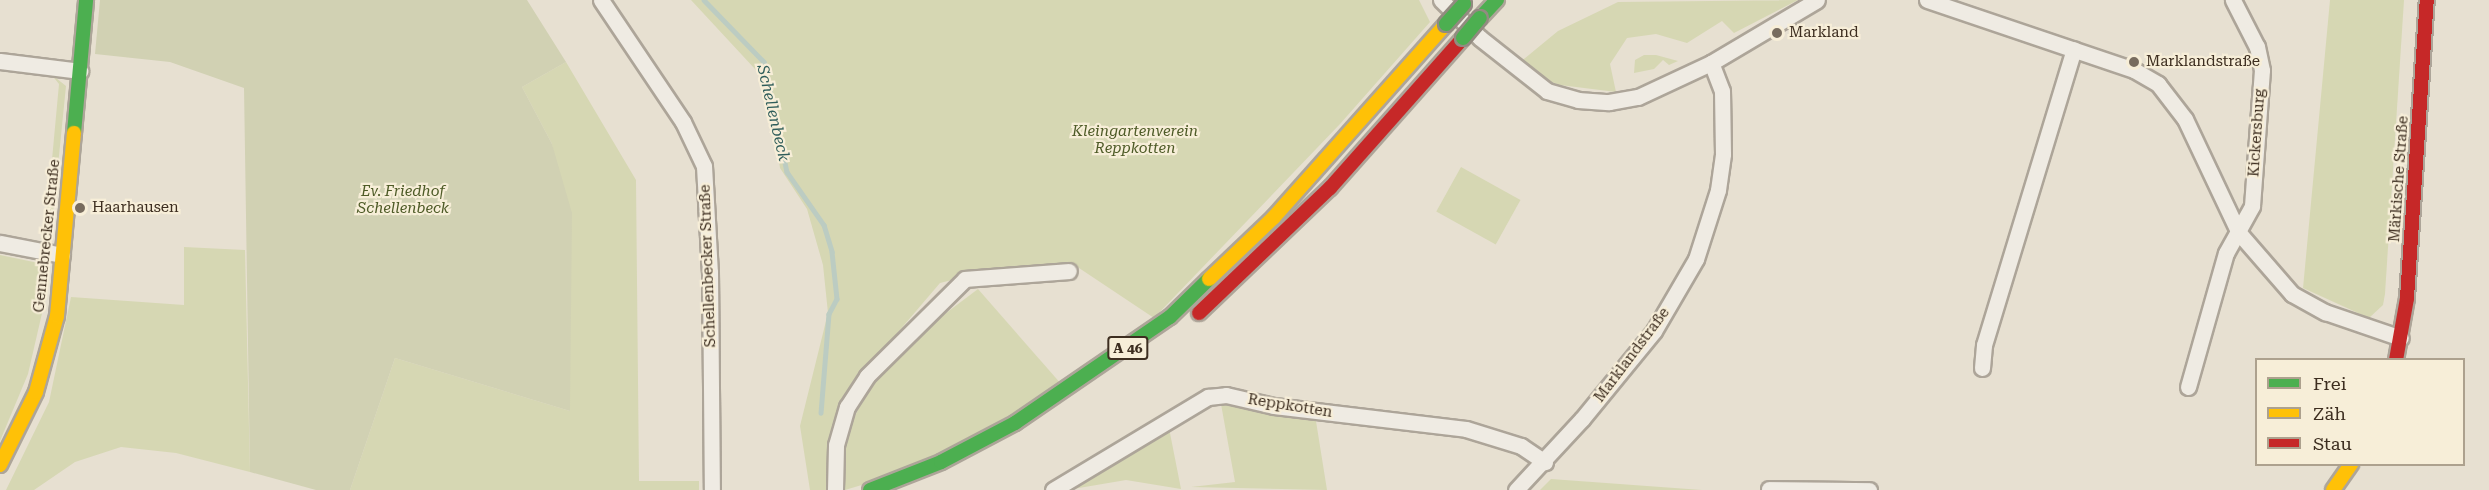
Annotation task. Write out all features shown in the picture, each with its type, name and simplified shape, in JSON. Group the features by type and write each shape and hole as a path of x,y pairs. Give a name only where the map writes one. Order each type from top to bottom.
{"main road":[{"name":"Gennebrecker Straße","path":"0,465 36,392 49,351 62,255 86,0"},
{"path":"1190,321 1330,188 1497,0"},
{"name":"Märkische Straße","path":"2396,358 2401,338 2427,0"},
{"name":"A 46","path":"871,490 931,466 1015,423 1170,317 1274,217 1466,2"},
{"path":"913,490 985,457"},
{"path":"2333,490 2350,466"}],"street":[{"name":"Schellenbecker Straße","path":"601,0 683,122 704,166 710,272 712,490"},
{"path":"1441,0 1519,71 1547,91 1578,100 1638,98 1711,63 1817,0"},
{"path":"1927,0 2134,70 2158,84 2185,119 2239,233 2292,294 2306,303 2401,338"},
{"name":"Kickersburg","path":"2233,0 2257,47 2262,70 2252,206 2239,233"},
{"path":"1982,368 1984,345 2074,50"},
{"path":"0,61 80,71"},
{"name":"Marklandstraße","path":"1516,490 1545,462 1654,332 1696,259 1718,190 1723,154 1722,93 1711,63"},
{"path":"2188,387 2226,253 2239,233"},
{"path":"0,243 62,255"},
{"path":"835,490 836,446 847,407 867,376 965,279 1069,271"},
{"name":"Reppkotten","path":"1053,490 1208,397 1226,395 1274,406 1466,429 1521,446 1545,462"},
{"path":"1769,489 1869,490"}],"green space":[{"name":"Ev. Friedhof Schellenbeck","path":"100,0 527,0 566,62 522,87 552,144 572,213 570,411 395,358 350,490 316,490 250,472 244,88 170,62 95,54"},
{"name":"Kleingartenverein Reppkotten","path":"691,0 1419,0 1430,22 1340,124 1154,318 1073,264 976,274 940,283 846,393 832,442 829,490 810,490 800,426 828,313 823,265 807,209 780,168 766,81"},
{"path":"1798,0 1734,33 1722,21 1687,43 1656,34 1627,38 1610,64 1616,92 1560,85 1536,77 1519,63 1558,31 1618,2"},
{"path":"2330,0 2404,0 2385,294 2383,305 2369,318 2303,288"},
{"path":"1644,55 1656,55 1678,61 1669,65 1663,60 1654,69 1634,73 1635,60"},
{"path":"566,62 636,180 639,481 699,481 699,490 350,490 395,358 570,411 552,144 522,87"},
{"path":"51,74 66,86 51,235 40,239 45,235 59,84"},
{"path":"1461,167 1520,200 1496,245 1436,212"},
{"path":"184,247 245,250 250,472 176,453 121,447 75,462 34,490 6,490 49,402 71,297 184,305"},
{"path":"0,255 48,265 49,283 28,374 0,441"},
{"path":"978,289 1062,385 915,469 845,490 840,468 845,435 876,375 913,338"},
{"path":"1227,402 1315,415 1327,490 1191,487 1235,482 1221,404"},
{"path":"1169,428 1181,489 1126,480 1067,490"},
{"path":"1551,479 1702,490 1540,490"}],"waterway":[{"name":"Schellenbeck","path":"704,0 764,62 787,172 824,225 832,252 837,299 829,314 821,413"}],"traffic: fast":[{"path":"74,133 86,0"},
{"path":"1480,18 1497,0"},
{"path":"1446,24 1464,4"},
{"path":"1463,38 1480,18"},
{"path":"870,490 941,462 1015,423 1170,317 1209,279"}],"traffic: slow":[{"path":"1209,279 1274,217 1446,24"},
{"path":"0,465 36,392 57,316 74,133"},
{"path":"2333,490 2350,466"}],"traffic: jam":[{"path":"2396,358 2407,298 2427,0"},
{"path":"1199,313 1330,188 1463,38"}],"place":[{"name":"Markland","path":"1777,33"},
{"name":"Marklandstraße","path":"2134,62"},
{"name":"Haarhausen","path":"80,208"}]}
